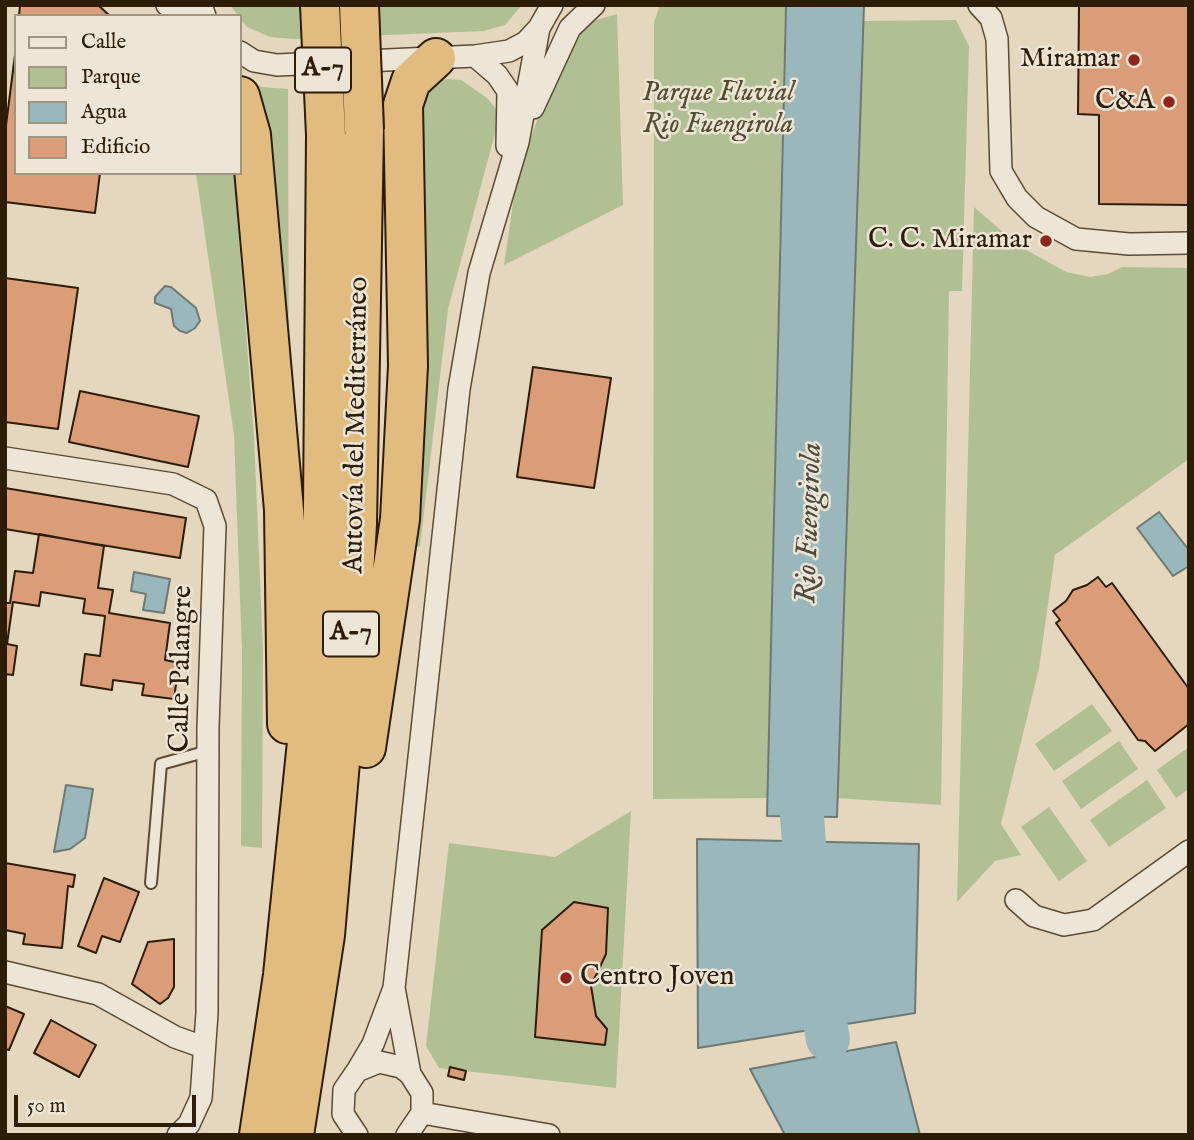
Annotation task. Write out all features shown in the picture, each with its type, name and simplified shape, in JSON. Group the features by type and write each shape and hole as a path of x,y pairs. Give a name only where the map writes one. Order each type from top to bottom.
{"highway":[{"name":"Autovía del Mediterráneo","path":"259,1135 282,975 313,684 320,548 326,135 320,5"},
{"name":"Autovía del Mediterráneo","path":"294,1135 325,934 340,783 358,524 365,130 359,5"},
{"path":"325,934 356,816 400,519 408,366 403,105 411,81 436,58"},
{"path":"242,103 251,135 284,510 287,700 282,975"}],"street":[{"path":"167,5 186,14"},
{"path":"357,1135 348,1125 341,1102 344,1090 373,1044 394,988 459,389 480,273 518,142 570,28 594,5"},
{"path":"979,5 990,18 997,38 1001,171 1017,198 1036,217 1076,239 1129,244 1189,243"},
{"path":"242,53 254,61 277,65 475,56 509,51 526,42 553,6"},
{"path":"518,142 539,28"},
{"path":"475,56 497,75 508,91 506,178"},
{"name":"Calle Palangre","path":"5,458 173,484 206,500 215,526 208,751 207,1013 201,1098 189,1124 178,1135"},
{"path":"1016,901 1034,916 1064,925 1093,920 1189,851"},
{"path":"5,972 98,994 174,1037 204,1047"},
{"path":"394,988 411,1074 422,1093 422,1113 407,1135"},
{"path":"357,1071 367,1065 390,1063 411,1074"},
{"path":"422,1113 549,1135"}],"lane":[{"path":"151,883 161,764 208,751"}],"green space":[{"path":"230,5 522,5 505,25 483,31 293,39 270,37 247,27 242,21 242,14 237,14"},
{"name":"Parque Fluvial Rio Fuengirola","path":"660,5 785,5 767,798 653,799 654,22"},
{"path":"617,14 623,205 504,265 517,176 545,98 567,49 586,23"},
{"name":"Parque Fluvial Rio Fuengirola","path":"956,20 969,46 962,291 949,291 941,805 836,798 863,21"},
{"path":"446,79 461,80 487,98 497,110 497,126 448,309 420,547 410,545 421,99 433,84"},
{"path":"248,81 262,87 288,89 289,445"},
{"path":"196,175 234,175 254,437 263,651 262,848 241,846 242,651 234,435"},
{"path":"974,207 1019,246 1066,272 1090,277 1108,274 1122,267 1189,268 1189,459 1055,555 1039,668 1001,824 1021,855 995,861 957,902"},
{"path":"1092,704 1112,731 1054,771 1035,744"},
{"path":"1119,741 1138,769 1081,809 1062,781"},
{"path":"1189,747 1189,789 1176,798 1157,770"},
{"path":"1147,780 1166,808 1109,847 1090,820"},
{"path":"1049,807 1087,861 1059,881 1021,827"},
{"path":"631,811 616,1088 439,1068 426,1046 449,843 555,857"}],"water":[{"path":"786,5 864,5 837,817 767,816"},
{"path":"165,286 171,287 196,308 200,321 187,333 174,326 171,309 155,303 155,297"},
{"path":"1159,512 1189,550 1189,566 1173,576 1137,528"},
{"path":"134,572 170,579 164,613 143,610 146,594 131,591"},
{"path":"66,785 93,789 85,838 70,849 54,852"},
{"path":"697,839 919,844 915,1013 698,1048"},
{"path":"896,1042 920,1135 785,1135 750,1069"}],"building":[{"path":"20,5 98,5 108,14 19,14"},
{"name":"Miramar","path":"1079,5 1189,5 1189,205 1099,204 1099,115 1078,114"},
{"path":"14,63 14,175 100,175 95,213 5,202 5,133"},
{"path":"5,278 78,288 58,429 5,422"},
{"path":"533,367 611,378 594,488 517,477"},
{"path":"80,391 199,416 188,467 69,442"},
{"path":"5,488 186,518 180,558 5,529"},
{"path":"39,534 104,546 98,588 113,590 109,613 170,623 165,660 179,663 174,699 142,695 144,684 113,680 112,690 81,685 85,654 100,656 105,616 83,613 85,599 41,592 39,606 13,602 7,644 17,646 13,675 5,674 5,603 10,603 15,571 33,573"},
{"path":"1098,577 1106,587 1112,583 1189,689 1189,724 1155,751 1145,741 1138,740 1056,623 1060,620 1053,611 1066,601 1073,590"},
{"path":"5,863 75,875 73,887 68,886 62,948 23,944 25,934 5,930"},
{"path":"104,878 139,892 120,942 102,936 96,953 78,946"},
{"name":"Centro Joven","path":"574,902 608,908 606,954 591,986 596,1016 607,1029 605,1045 535,1037 542,930"},
{"path":"174,939 174,987 168,998 160,1004 132,984 148,942"},
{"path":"5,1006 24,1014 9,1050 5,1049"},
{"path":"51,1020 96,1045 79,1077 34,1053"},
{"path":"450,1067 466,1071 464,1080 448,1076"}],"waterway":[{"name":"Rio Fuengirola","path":"804,756 802,816 808,899"},
{"name":"Rio Fuengirola","path":"815,968 828,1039"}],"place":[{"name":"Miramar","path":"1134,60"},
{"name":"C&A","path":"1169,102"},
{"name":"C. C. Miramar","path":"1046,241"},
{"name":"Centro Joven","path":"566,978"}]}
